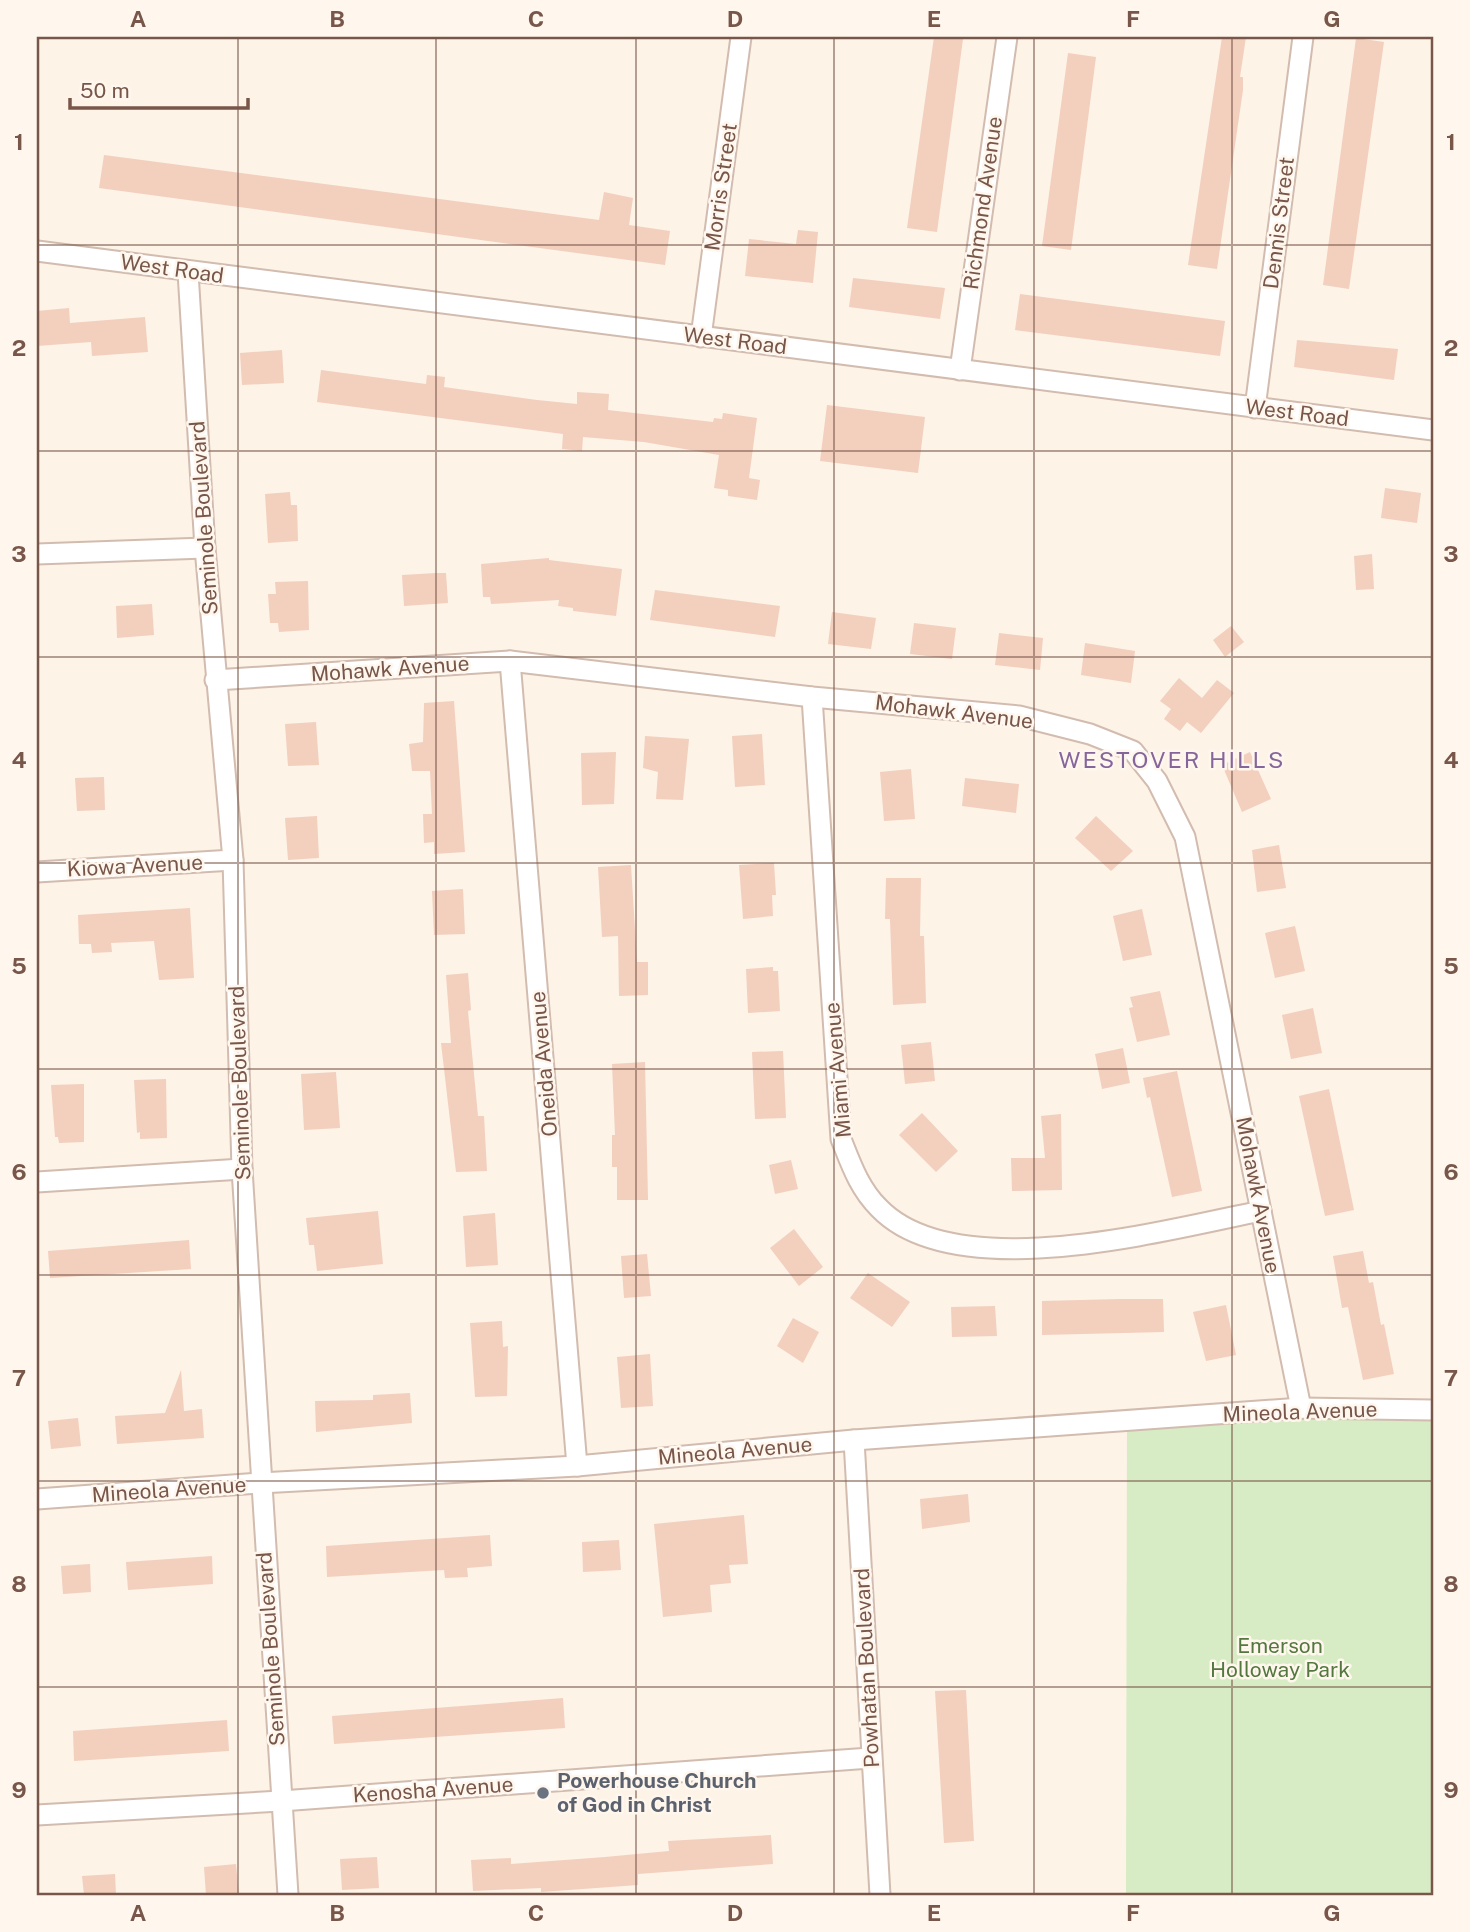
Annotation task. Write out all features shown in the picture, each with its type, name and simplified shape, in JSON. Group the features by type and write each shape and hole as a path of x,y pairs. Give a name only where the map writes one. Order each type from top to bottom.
{"street":[{"name":"Morris Street","path":"701,337 741,37"},
{"name":"Richmond Avenue","path":"960,370 1007,37"},
{"name":"Dennis Street","path":"1255,408 1303,37"},
{"name":"West Road","path":"37,251 1433,429"},
{"name":"Seminole Boulevard","path":"188,272 215,680 233,860 242,1169 288,1895"},
{"path":"37,554 205,548"},
{"name":"Mohawk Avenue","path":"215,680 510,661 812,697 1018,716 1090,734 1133,751 1157,781 1185,837 1301,1408"},
{"name":"Oneida Avenue","path":"510,661 578,1466"},
{"name":"Miami Avenue","path":"812,697 841,1139 860,1185 880,1210 907,1228 938,1241 972,1246 1021,1247 1083,1246 1261,1211"},
{"name":"Kiowa Avenue","path":"37,872 233,860"},
{"path":"37,1182 242,1169"},
{"name":"Mineola Avenue","path":"37,1499 260,1483 578,1466 854,1440 1301,1408 1433,1410"},
{"name":"Powhatan Boulevard","path":"854,1440 870,1676 870,1758 880,1895"},
{"name":"Kenosha Avenue","path":"37,1815 281,1801 870,1758"}],"green space":[{"name":"Emerson Holloway Park","path":"1433,1412 1433,1895 1126,1895 1127,1421"}],"building":[{"path":"934,37 963,39 937,232 907,228"},
{"path":"1222,37 1246,37 1240,77 1243,77 1243,90 1217,269 1188,265"},
{"path":"1356,38 1384,42 1349,289 1323,285"},
{"path":"1068,53 1096,57 1071,250 1042,246"},
{"path":"104,155 599,220 604,192 633,198 629,225 670,231 665,265 99,188"},
{"path":"798,230 818,232 813,283 745,276 749,239 796,244"},
{"path":"853,278 945,288 940,319 849,307"},
{"path":"1020,294 1225,321 1220,356 1015,330"},
{"path":"69,308 70,323 145,317 148,352 92,356 91,342 37,346 37,311"},
{"path":"1297,340 1398,349 1394,380 1294,367"},
{"path":"282,350 284,383 242,385 240,353"},
{"path":"321,370 426,384 427,375 445,377 444,387 577,404 577,392 609,394 608,410 713,422 714,418 722,419 723,413 757,418 749,478 760,480 757,500 728,496 728,490 714,488 719,455 644,442 583,437 582,451 562,449 563,434 317,402"},
{"path":"827,405 925,417 918,473 820,461"},
{"path":"1385,488 1421,493 1417,523 1381,518"},
{"path":"290,492 291,505 297,505 298,541 268,543 265,494"},
{"path":"1372,554 1374,589 1356,590 1354,556"},
{"path":"549,558 622,569 616,616 573,611 573,608 558,606 559,600 491,604 490,597 483,597 481,564"},
{"path":"446,573 448,603 404,606 402,575"},
{"path":"308,581 309,630 279,632 278,623 270,623 268,594 276,594 275,582"},
{"path":"655,590 780,606 775,637 650,620"},
{"path":"152,604 154,635 117,638 116,606"},
{"path":"832,612 876,618 871,649 828,644"},
{"path":"914,623 956,628 952,659 910,654"},
{"path":"1231,626 1244,642 1225,657 1213,640"},
{"path":"999,633 1043,638 1040,670 995,665"},
{"path":"1085,643 1135,651 1131,683 1081,675"},
{"path":"1179,678 1202,698 1217,680 1234,693 1201,733 1187,722 1180,731 1164,719 1171,709 1160,701"},
{"path":"454,701 465,852 434,854 434,842 424,843 423,814 432,814 430,771 412,771 409,744 423,742 424,703"},
{"path":"316,722 319,765 288,766 285,724"},
{"path":"762,734 765,785 735,787 732,736"},
{"path":"645,736 689,739 683,800 656,799 658,772 643,768"},
{"path":"616,752 614,804 582,805 581,753"},
{"path":"1250,752 1271,799 1242,812 1222,765"},
{"path":"911,769 915,819 884,821 880,772"},
{"path":"104,777 105,810 77,811 75,778"},
{"path":"965,778 1019,784 1016,813 962,806"},
{"path":"317,816 319,858 288,860 285,818"},
{"path":"1096,816 1133,851 1111,871 1075,838"},
{"path":"1279,845 1286,888 1257,892 1252,850"},
{"path":"774,863 776,895 772,895 773,916 743,919 739,865"},
{"path":"631,865 637,962 648,962 648,995 619,996 618,936 602,937 598,867"},
{"path":"886,878 921,878 920,936 924,936 926,1003 893,1005 890,919 885,919"},
{"path":"463,889 465,934 434,935 432,891"},
{"path":"190,908 194,978 159,980 154,941 111,943 112,952 92,953 91,944 79,944 78,915"},
{"path":"1142,909 1152,955 1123,961 1113,916"},
{"path":"1295,926 1305,971 1275,978 1265,933"},
{"path":"773,967 773,971 778,971 780,1011 748,1013 746,969"},
{"path":"468,973 471,1010 468,1011 478,1116 484,1116 487,1171 456,1172 441,1043 451,1043 446,975"},
{"path":"1160,991 1170,1035 1137,1042 1129,1008 1133,1007 1130,997"},
{"path":"1313,1008 1322,1053 1291,1059 1282,1015"},
{"path":"931,1042 935,1081 905,1084 901,1045"},
{"path":"1123,1048 1130,1083 1102,1089 1095,1054"},
{"path":"783,1051 786,1118 755,1119 752,1052"},
{"path":"645,1062 648,1200 617,1200 617,1167 612,1167 612,1135 615,1135 612,1064"},
{"path":"1177,1071 1202,1191 1172,1197 1150,1097 1147,1098 1143,1078"},
{"path":"336,1072 340,1128 304,1130 301,1074"},
{"path":"166,1079 167,1138 140,1139 140,1132 137,1133 134,1080"},
{"path":"84,1084 84,1142 59,1143 58,1137 55,1137 51,1085"},
{"path":"1329,1089 1354,1210 1325,1216 1299,1096"},
{"path":"922,1113 958,1151 936,1172 899,1135"},
{"path":"1061,1114 1062,1190 1012,1191 1011,1158 1045,1158 1041,1116"},
{"path":"791,1160 798,1189 775,1194 769,1165"},
{"path":"378,1211 383,1264 317,1271 314,1245 309,1245 306,1218"},
{"path":"495,1213 498,1265 466,1267 463,1216"},
{"path":"794,1229 823,1267 799,1286 770,1248"},
{"path":"189,1240 191,1269 50,1278 48,1251"},
{"path":"1363,1251 1369,1283 1373,1282 1381,1325 1384,1324 1394,1374 1363,1380 1348,1307 1342,1308 1333,1256"},
{"path":"647,1254 651,1296 624,1298 621,1256"},
{"path":"868,1273 910,1302 892,1327 850,1298"},
{"path":"1163,1299 1164,1332 1042,1335 1042,1301"},
{"path":"1226,1305 1236,1355 1206,1361 1193,1312"},
{"path":"995,1306 997,1336 952,1337 951,1307"},
{"path":"793,1318 819,1332 803,1363 777,1346"},
{"path":"502,1321 503,1347 508,1346 507,1396 475,1397 470,1323"},
{"path":"650,1354 653,1406 621,1408 617,1357"},
{"path":"181,1370 184,1411 202,1409 204,1438 117,1444 115,1416 165,1413"},
{"path":"410,1393 412,1423 316,1432 315,1401 373,1400 373,1395"},
{"path":"78,1418 81,1446 51,1449 48,1421"},
{"path":"968,1494 970,1522 922,1529 920,1499"},
{"path":"744,1515 748,1564 729,1565 731,1583 710,1585 712,1612 663,1617 654,1524"},
{"path":"490,1535 492,1566 467,1568 468,1577 445,1578 444,1570 327,1577 326,1546"},
{"path":"619,1540 621,1570 583,1572 582,1542"},
{"path":"212,1556 213,1584 128,1590 126,1562"},
{"path":"90,1564 91,1592 63,1594 61,1566"},
{"path":"966,1690 974,1841 944,1843 935,1691"},
{"path":"563,1698 565,1728 334,1744 332,1716"},
{"path":"227,1720 229,1751 74,1761 73,1731"},
{"path":"771,1835 773,1864 638,1874 638,1885 541,1892 541,1888 473,1891 471,1860 511,1858 511,1864 605,1857 669,1851 668,1841"},
{"path":"377,1857 379,1888 342,1890 340,1859"},
{"path":"236,1864 239,1895 206,1895 204,1867"},
{"path":"115,1874 116,1895 84,1895 82,1876"}],"place":[{"name":"Powerhouse Church of God in Christ","path":"543,1793"}],"district":[{"name":"WESTOVER HILLS","path":"1172,760"}]}
